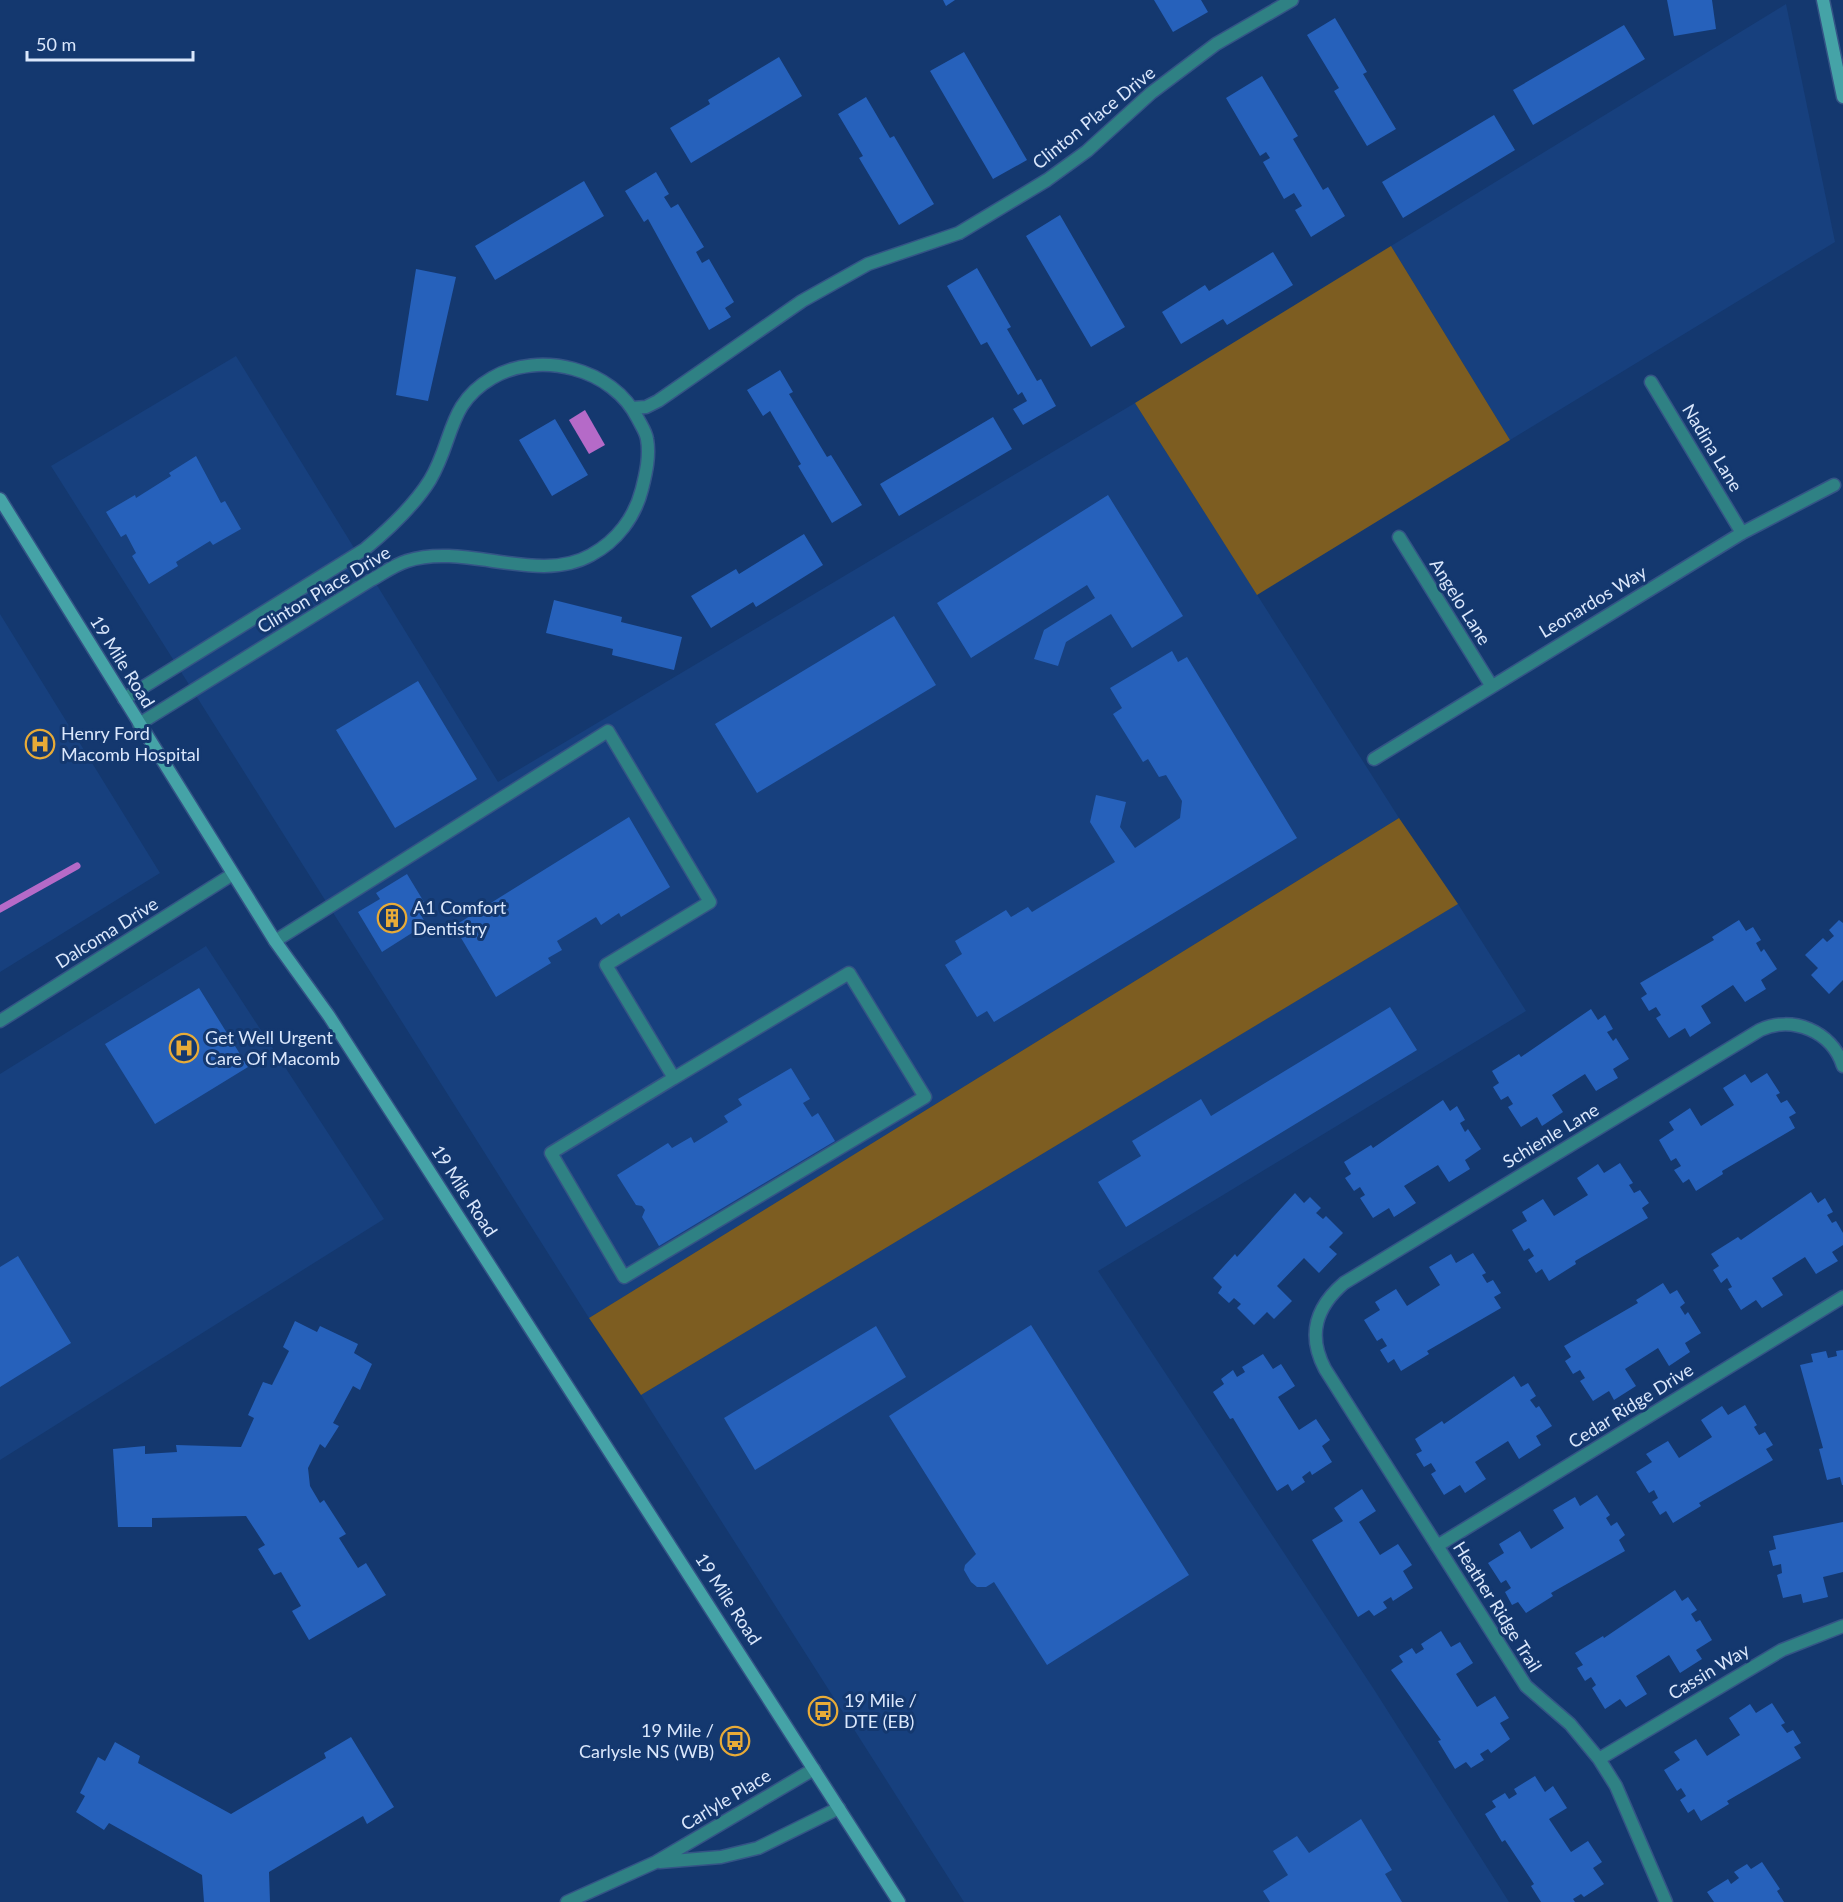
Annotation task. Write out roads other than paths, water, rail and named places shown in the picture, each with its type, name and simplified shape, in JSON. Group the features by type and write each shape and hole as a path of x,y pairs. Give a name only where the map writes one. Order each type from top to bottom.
{"street":[{"name":"Clinton Place Drive","path":"632,408 646,407 658,401 802,301 868,264 958,233 1047,180 1087,151 1151,93 1216,44 1292,0"},
{"path":"1823,0 1843,98"},
{"name":"Clinton Place Drive","path":"124,699 365,549 418,498 431,478 462,403 474,389 506,370 525,364 549,364 574,369 615,389 632,408 647,438 647,466 638,504 620,532 591,555 572,563 543,566 469,556 407,561 371,580 139,724"},
{"name":"Nadina Lane","path":"1651,382 1742,533"},
{"name":"Leonardos Way","path":"1374,759 1491,685 1742,533 1840,484"},
{"name":"19 Mile Road","path":"0,499 275,941 329,1016 899,1902"},
{"name":"Angelo Lane","path":"1399,537 1491,685"},
{"path":"275,941 608,731 710,902 606,965 674,1078"},
{"name":"Dalcoma Drive","path":"0,1022 233,874"},
{"path":"849,973 925,1097 624,1278 551,1153 674,1078 849,973"},
{"name":"Schienle Lane","path":"1316,1320 1324,1303 1344,1283 1770,1025 1789,1024 1805,1027 1824,1038 1836,1052 1843,1066"},
{"name":"Cedar Ridge Drive","path":"1437,1546 1843,1297"},
{"name":"Heather Ridge Trail","path":"1316,1320 1314,1341 1317,1355 1526,1686 1570,1724 1599,1759 1616,1786 1666,1902"},
{"name":"Cassin Way","path":"1599,1759 1773,1654 1811,1636 1843,1626"},
{"name":"Carlyle Place","path":"567,1902 656,1862 814,1769"},
{"name":"Carlyle Place","path":"656,1862 721,1857 758,1848 839,1808"}],"waterway":[{"path":"0,909 77,866"}],"place":[{"name":"Henry Ford Macomb Hospital","path":"40,744"},
{"name":"A1 Comfort Dentistry","path":"392,918"},
{"name":"Get Well Urgent Care Of Macomb","path":"184,1048"},
{"name":"19 Mile / DTE (EB)","path":"823,1711"},
{"name":"19 Mile / Carlysle NS (WB)","path":"735,1741"}]}
